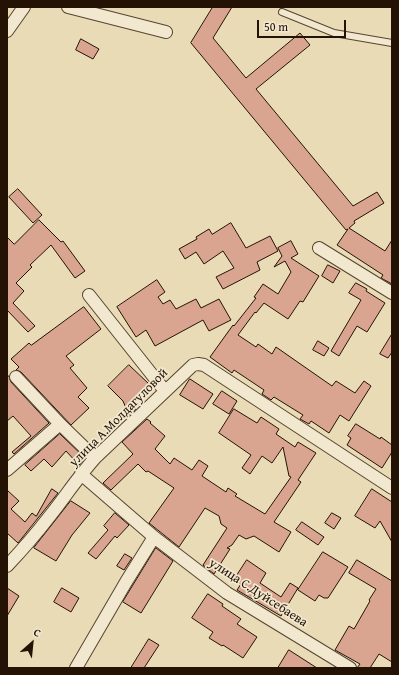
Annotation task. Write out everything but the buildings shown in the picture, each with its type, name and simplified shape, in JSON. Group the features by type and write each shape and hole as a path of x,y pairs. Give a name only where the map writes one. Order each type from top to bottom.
{"street":[{"path":"7,31 24,7"},
{"path":"68,7 166,32"},
{"path":"319,248 392,293"},
{"path":"89,295 165,391"},
{"name":"улица А.Молдагуловой","path":"7,566 24,548 95,458 193,365 198,364 204,366 392,488"},
{"path":"16,377 60,424 95,458"},
{"path":"7,470 60,424"},
{"name":"улица С.Дуйсебаева","path":"82,474 154,537 227,593 350,668"},
{"path":"76,668 154,537"}],"lane":[{"path":"282,12 334,33 392,43"}]}
